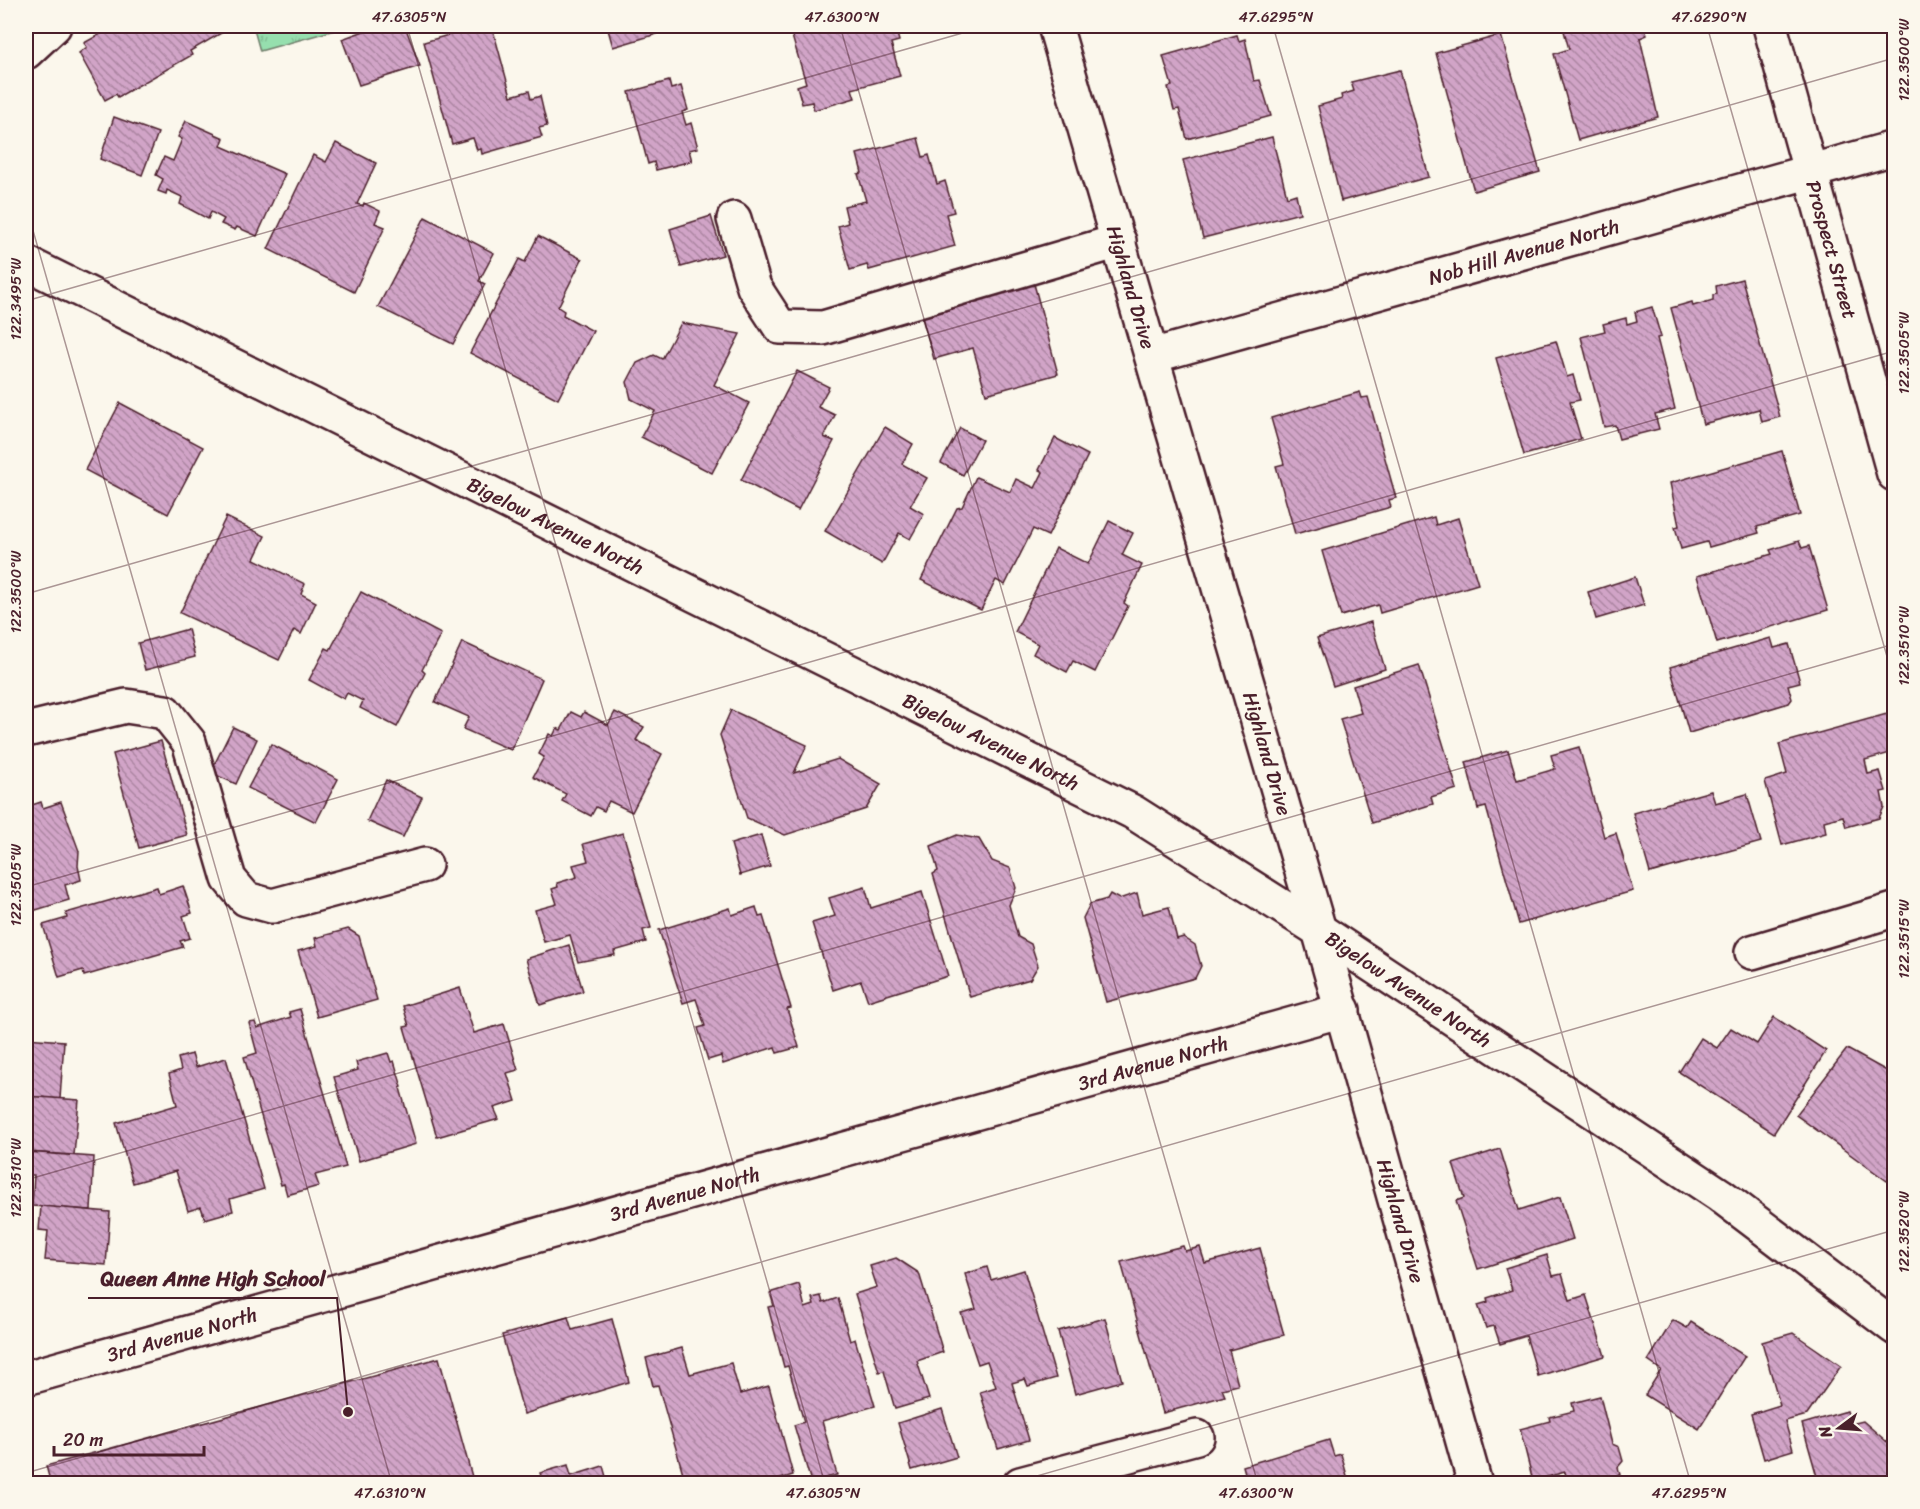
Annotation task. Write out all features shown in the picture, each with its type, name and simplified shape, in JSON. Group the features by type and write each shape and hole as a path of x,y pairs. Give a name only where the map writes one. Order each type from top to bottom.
{"street":[{"path":"26,52 54,26"},
{"name":"Highland Drive","path":"1055,26 1320,930 1475,1484"},
{"name":"Prospect Street","path":"1770,26 1894,474"},
{"name":"Nob Hill Avenue North","path":"1152,356 1894,148"},
{"path":"734,219 754,287 780,327 823,328 1119,241"},
{"name":"Bigelow Avenue North","path":"26,263 1133,812 1320,930 1720,1196 1894,1327"},
{"path":"26,730 126,706 165,712 189,742 229,879 246,899 272,906 425,865"},
{"path":"1752,952 1894,910"},
{"name":"3rd Avenue North","path":"26,1378 1343,1010"},
{"path":"1020,1484 1197,1437"}],"green space":[{"path":"253,26 349,26 260,51"}],"building":[{"path":"115,26 220,26 223,32 190,51 192,55 118,97 116,94 105,100 79,53 87,47 84,43"},
{"path":"362,26 405,26 420,66 359,85 342,39 364,31"},
{"path":"492,26 511,96 529,91 531,99 540,96 547,126 539,128 542,137 482,154 481,149 477,150 473,138 452,144 424,42 452,34 450,27"},
{"path":"607,26 655,26 657,34 613,47"},
{"path":"789,26 895,26 899,41 891,43 900,76 852,89 855,98 814,110 812,102 802,104 797,86 806,83"},
{"path":"1585,26 1644,26 1647,35 1640,38 1658,117 1578,140 1554,54 1569,49 1564,31"},
{"path":"1237,35 1239,41 1245,39 1254,81 1260,80 1271,116 1187,139 1179,109 1174,110 1168,87 1172,86 1163,56"},
{"path":"1501,35 1540,172 1474,191 1436,53"},
{"path":"1400,70 1429,177 1341,201 1318,106 1342,99 1341,95 1354,91 1351,82"},
{"path":"669,81 671,89 681,86 688,110 682,112 686,125 691,123 698,148 689,150 692,161 656,170 654,162 648,164 629,92"},
{"path":"114,117 158,133 142,175 100,159"},
{"path":"186,121 224,138 221,146 285,174 257,236 237,227 235,230 221,224 224,219 211,212 208,219 180,204 182,197 167,190 166,194 158,191 163,179 156,175 164,157 173,161 182,139 178,137"},
{"path":"1272,137 1287,197 1296,194 1300,213 1203,238 1183,160"},
{"path":"918,138 923,157 929,155 937,184 945,181 954,212 946,214 955,246 869,270 867,265 850,270 838,226 848,223 844,206 866,201 858,174 862,173 857,154"},
{"path":"336,143 376,163 357,204 363,206 364,203 380,211 375,223 385,227 354,292 268,249 313,155 326,162"},
{"path":"711,216 723,255 681,267 670,229"},
{"path":"425,217 494,253 479,281 485,284 453,344 378,307"},
{"path":"538,236 582,259 558,307 564,311 563,315 593,331 558,399 470,353 519,259 525,262"},
{"path":"1742,279 1780,417 1762,422 1759,409 1703,424 1671,308 1692,302 1693,306 1713,300 1713,295 1717,294 1716,286"},
{"path":"1033,280 1058,374 986,394 973,348 934,359 920,311"},
{"path":"1652,307 1661,337 1657,338 1675,409 1655,414 1659,429 1619,439 1615,425 1604,427 1581,337 1605,331 1603,324 1626,318 1627,324 1637,321 1635,312"},
{"path":"681,323 740,334 714,385 749,403 712,473 641,437 655,411 631,399 627,382 637,363 654,355 662,359"},
{"path":"1556,341 1567,377 1573,375 1580,400 1570,402 1581,439 1524,455 1496,358"},
{"path":"797,371 829,387 818,407 835,415 824,437 834,441 798,510 741,480"},
{"path":"1360,392 1362,398 1368,397 1396,498 1389,500 1391,507 1295,534 1276,466 1284,464 1271,418"},
{"path":"120,403 203,447 168,514 85,470"},
{"path":"885,427 913,444 902,464 927,478 910,506 924,514 910,539 899,533 882,564 825,531"},
{"path":"960,428 982,440 963,475 941,463"},
{"path":"1055,438 1088,455 1048,536 1033,529 1005,585 996,580 981,610 921,580 957,508 962,507 976,477 1010,492 1016,479 1035,488 1043,472 1039,470"},
{"path":"1782,451 1800,515 1757,527 1759,533 1709,547 1707,542 1681,549 1675,527 1679,526 1670,483"},
{"path":"226,517 265,536 254,559 305,584 301,594 316,602 301,634 294,630 279,660 180,613"},
{"path":"1434,517 1436,525 1458,518 1478,584 1380,613 1378,605 1341,616 1322,551"},
{"path":"1109,521 1133,533 1122,555 1142,565 1124,603 1128,606 1095,672 1073,661 1067,672 1033,654 1038,644 1015,632 1056,548 1088,564"},
{"path":"1799,541 1802,548 1809,546 1828,610 1717,643 1697,576 1772,554 1770,550"},
{"path":"1635,577 1644,605 1596,619 1588,592"},
{"path":"361,592 441,634 422,670 425,673 397,727 360,708 363,701 347,693 344,699 309,680 326,648 330,650"},
{"path":"1371,622 1385,669 1333,686 1317,638"},
{"path":"188,629 195,657 145,670 138,643"},
{"path":"1771,638 1774,648 1789,644 1800,682 1788,685 1792,699 1789,703 1689,733 1670,667"},
{"path":"462,642 542,679 511,750 463,729 469,717 435,702"},
{"path":"1419,665 1457,789 1431,797 1433,804 1372,823 1340,719 1361,713 1353,686"},
{"path":"731,710 807,745 794,773 838,759 881,784 866,809 785,835 747,818 720,735"},
{"path":"571,712 581,717 584,712 608,725 615,712 644,727 636,740 662,754 632,812 609,801 604,811 596,807 591,816 562,801 566,794 533,777 544,757 539,754 549,734 553,736 557,728 561,730"},
{"path":"1894,712 1894,752 1865,760 1868,774 1880,771 1886,791 1881,792 1884,807 1879,818 1846,827 1843,816 1824,821 1826,833 1782,845 1765,781 1787,774 1779,744"},
{"path":"233,727 257,739 236,784 218,776 214,765"},
{"path":"161,741 187,835 139,848 113,754"},
{"path":"271,744 338,779 316,822 248,788"},
{"path":"1579,747 1604,837 1616,833 1633,891 1519,924 1486,807 1478,809 1466,762 1508,750 1517,780 1555,769 1551,755"},
{"path":"386,780 422,797 403,837 367,821"},
{"path":"1711,791 1715,803 1747,794 1761,842 1650,873 1633,813"},
{"path":"41,802 43,808 61,802 79,851 78,866 81,880 65,885 69,900 26,913 26,807"},
{"path":"623,833 651,928 643,930 646,942 614,951 615,955 578,962 570,935 544,942 535,910 557,904 552,889 558,887 557,883 577,877 573,865 588,861 583,844"},
{"path":"761,835 770,866 740,875 731,844"},
{"path":"957,835 979,839 992,861 1010,868 1016,888 1009,905 1018,937 1031,944 1038,966 1030,979 970,997 933,874 938,871 931,846"},
{"path":"183,886 192,913 183,916 190,938 180,941 183,947 84,976 83,970 59,977 43,925 67,918 66,913 157,887 159,894"},
{"path":"865,887 871,908 922,892 948,976 868,1001 861,981 833,990 812,923 835,916 829,898"},
{"path":"1137,893 1142,914 1169,907 1177,939 1183,937 1195,945 1201,966 1195,978 1106,1002 1083,918 1090,904 1107,899 1110,894 1119,899"},
{"path":"756,907 759,917 763,916 791,1008 787,1009 799,1047 777,1053 775,1047 723,1064 721,1056 708,1060 698,1028 705,1026 696,999 683,1003 659,930 730,908 732,915"},
{"path":"348,929 359,936 377,1000 317,1017 298,951 317,946 315,938"},
{"path":"569,945 583,991 540,1005 526,959"},
{"path":"460,988 474,1033 504,1024 518,1070 507,1073 516,1101 494,1108 499,1119 437,1137 404,1027 409,1026 403,1006"},
{"path":"300,1009 346,1167 315,1175 319,1186 287,1195 284,1184 281,1185 244,1057 257,1053 249,1023 255,1022 257,1028 291,1017 289,1012"},
{"path":"1774,1017 1826,1051 1774,1133 1679,1072 1701,1038 1717,1048 1731,1028 1757,1044"},
{"path":"26,1038 64,1041 60,1099 26,1096"},
{"path":"1847,1049 1894,1075 1894,1172 1887,1181 1796,1115"},
{"path":"388,1053 391,1062 394,1061 402,1087 400,1088 416,1144 359,1161 334,1077 358,1070 356,1062"},
{"path":"192,1054 196,1067 226,1058 264,1189 230,1199 233,1211 205,1219 201,1207 188,1211 176,1171 133,1183 116,1123 177,1105 169,1074 181,1070 178,1058"},
{"path":"26,1096 79,1100 74,1155 26,1152"},
{"path":"1500,1149 1519,1210 1560,1197 1573,1239 1478,1269 1456,1201 1464,1198 1453,1164"},
{"path":"26,1152 94,1157 91,1210 32,1206 34,1175 26,1175"},
{"path":"41,1206 110,1212 106,1265 45,1260 48,1231 39,1230"},
{"path":"1183,1246 1185,1251 1200,1247 1205,1263 1260,1248 1284,1335 1229,1350 1238,1385 1222,1389 1225,1396 1163,1413 1121,1262"},
{"path":"1547,1255 1553,1276 1562,1274 1570,1300 1586,1295 1605,1356 1538,1376 1526,1336 1500,1344 1494,1326 1486,1328 1478,1305 1488,1302 1487,1298 1512,1290 1505,1268"},
{"path":"896,1258 919,1273 943,1352 917,1361 929,1399 895,1409 884,1371 879,1372 855,1294 877,1287 870,1266"},
{"path":"987,1267 991,1280 1024,1270 1056,1378 1028,1386 1025,1379 1012,1383 1029,1440 998,1449 980,1392 996,1387 987,1361 978,1364 961,1313 976,1309 965,1274"},
{"path":"799,1284 805,1308 814,1305 812,1298 821,1296 823,1303 838,1298 850,1341 855,1339 875,1406 822,1421 837,1475 811,1482 794,1425 804,1422 788,1366 784,1367 768,1307 774,1306 770,1293"},
{"path":"568,1317 572,1330 612,1319 629,1382 524,1414 502,1335"},
{"path":"1105,1318 1122,1381 1075,1394 1058,1331"},
{"path":"1673,1320 1687,1328 1691,1322 1745,1356 1699,1429 1645,1395 1661,1370 1648,1361"},
{"path":"1793,1333 1841,1366 1807,1415 1785,1421 1793,1450 1764,1459 1751,1414 1780,1405 1762,1342"},
{"path":"682,1348 690,1374 731,1363 740,1394 769,1386 793,1475 764,1484 686,1484 658,1385 653,1386 646,1358"},
{"path":"439,1358 474,1484 51,1484 46,1466"},
{"path":"1600,1396 1612,1444 1619,1447 1623,1461 1618,1467 1620,1475 1591,1483 1589,1477 1568,1482 1565,1472 1533,1481 1520,1429 1550,1421 1549,1417 1574,1411 1572,1403"},
{"path":"942,1409 957,1457 912,1470 898,1423"},
{"path":"1847,1411 1851,1424 1863,1421 1894,1448 1894,1484 1822,1484 1818,1480 1802,1424"},
{"path":"1329,1440 1334,1456 1341,1454 1349,1483 1248,1484 1243,1466"},
{"path":"568,1465 571,1476 603,1466 608,1484 544,1484 540,1473"}],"place":[{"name":"Queen Anne High School","path":"348,1412"}]}
